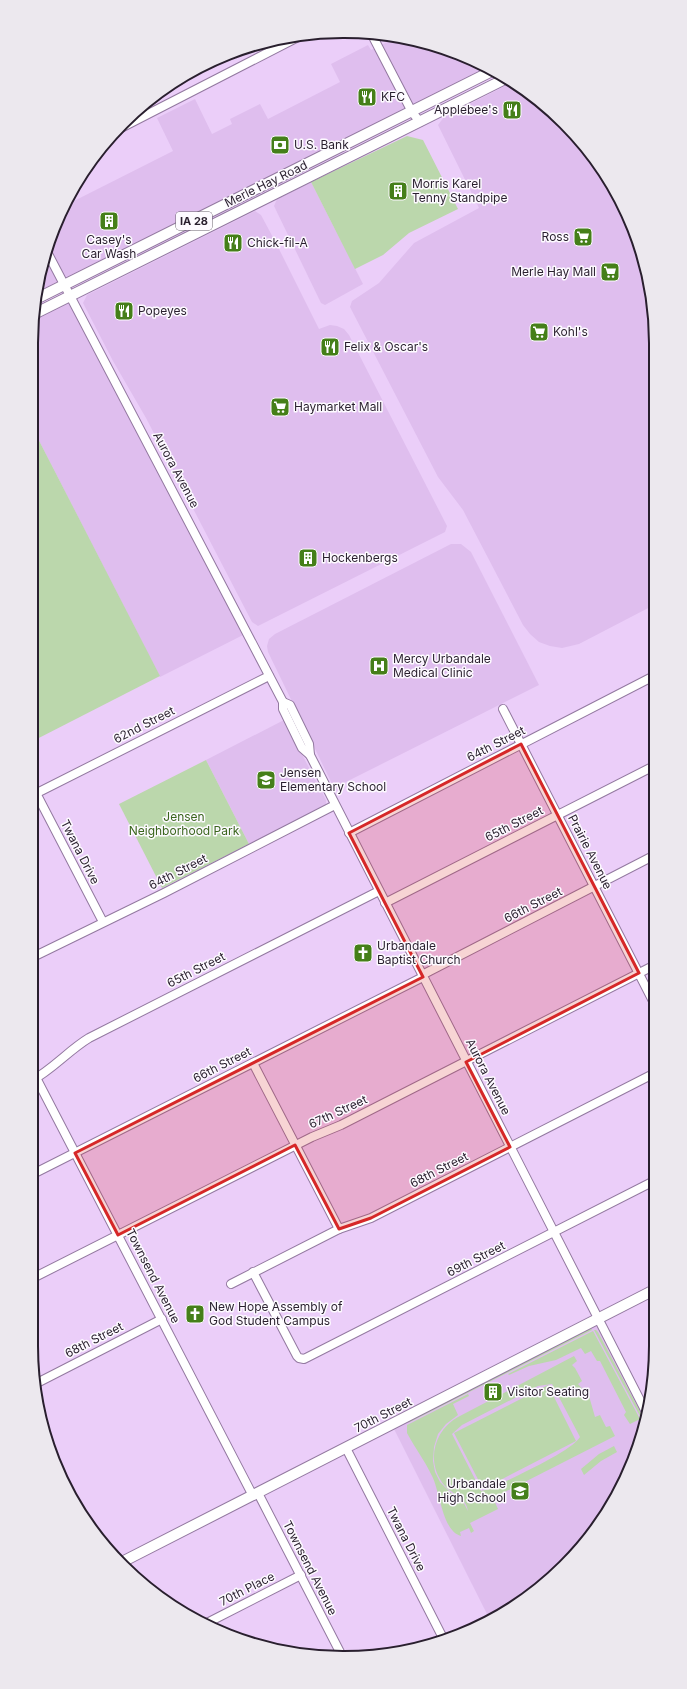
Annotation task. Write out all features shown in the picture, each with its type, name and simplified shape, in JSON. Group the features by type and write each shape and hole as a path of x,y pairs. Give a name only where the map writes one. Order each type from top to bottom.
{"main road":[{"name":"Merle Hay Road","path":"42,296 486,74"},
{"name":"Merle Hay Road","path":"40,311 500,81"},
{"name":"70th Street","path":"125,1560 649,1293"}],"street":[{"path":"375,40 412,112 420,122"},
{"path":"133,122 285,44"},
{"name":"Aurora Avenue","path":"50,257 282,702 290,705 309,744 310,755 349,833 643,1406"},
{"name":"62nd Street","path":"38,793 269,676"},
{"name":"64th Street","path":"349,833 649,679"},
{"name":"Prairie Avenue","path":"503,709 649,993"},
{"name":"65th Street","path":"385,904 649,769"},
{"name":"Twana Drive","path":"38,802 102,922"},
{"name":"64th Street","path":"38,954 164,893 335,805"},
{"name":"66th Street","path":"38,1172 253,1063 649,858"},
{"name":"65th Street","path":"38,1076 77,1045 89,1038 379,891"},
{"name":"67th Street","path":"38,1275 295,1145 341,1125 649,968"},
{"path":"253,1063 339,1229"},
{"name":"68th Street","path":"231,1284 339,1229 371,1218 649,1076"},
{"name":"Townsend Avenue","path":"38,1086 339,1651"},
{"name":"69th Street","path":"253,1272 297,1356 301,1360 649,1184"},
{"name":"68th Street","path":"41,1381 162,1319"},
{"name":"Twana Drive","path":"346,1448 442,1635"},
{"name":"70th Place","path":"211,1621 300,1575"}],"highlighted area":[{"path":"521,744 639,973 466,1062 510,1147 371,1218 339,1229 295,1145 118,1235 75,1153 423,977 349,833"}],"shaded area":[{"path":"388,42 423,48 460,61 486,74 42,296 48,264 54,245 74,201 173,151 157,118 195,99 212,134 232,124 230,119 260,104 268,119 340,82 331,64 368,45 371,50"},
{"name":"Merle Hay Mall","path":"507,85 529,101 560,127 598,174 626,227 639,264 646,304 649,344 649,608 579,644 562,648 550,646 539,642 523,625 463,510 438,477 350,307 352,301 379,283 414,243 479,208 438,125 444,117"},
{"path":"311,182 363,284 325,305 321,303 274,206 277,199"},
{"name":"Haymarket Mall","path":"255,211 261,215 319,329 330,325 337,326 344,329 349,335 447,526 445,532 258,626 252,622 146,418 113,361 83,303 87,295"},
{"path":"71,296 247,633 160,677 38,439 38,344 40,311"},
{"path":"451,544 461,544 471,552 539,685 334,788 268,652 267,646 269,639 275,634"},
{"name":"Jensen Elementary School","path":"284,720 326,800 326,804 324,807 249,844 206,760"},
{"name":"Urbandale High School","path":"598,1319 643,1406 639,1425 626,1462 598,1515 560,1562 513,1600 487,1615 392,1425"}],"green space":[{"path":"407,136 423,140 458,209 409,233 383,255 355,269 311,182"},
{"path":"38,439 160,676 38,738"},
{"name":"Jensen Neighborhood Park","path":"206,760 249,844 162,888 119,804"},
{"path":"591,1328 592,1330 408,1423 411,1419"},
{"path":"594,1330 598,1332 641,1414 641,1417"},
{"path":"593,1331 640,1419 630,1424 624,1415 626,1412 600,1361 597,1361 591,1351 585,1354 581,1348 556,1360 529,1366 509,1375 508,1374"},
{"path":"574,1356 577,1361 572,1365 582,1381 578,1384 589,1396 595,1417 600,1415 606,1427 610,1426 615,1436 493,1498 498,1509 470,1523 474,1531 471,1533 469,1528 460,1532 461,1536 455,1533 446,1519 435,1483 407,1433 407,1425 468,1394 469,1396 453,1404 458,1415 446,1424 438,1434 434,1447 433,1461 435,1472 440,1482 451,1493 460,1497 444,1485 438,1476 434,1458 438,1439 449,1423","holes":["552,1384 580,1437 565,1450 553,1457 493,1488 481,1491 452,1434 462,1425 538,1386","461,1499 465,1502 468,1511"]},
{"path":"548,1385 576,1441 483,1489 454,1433"},
{"path":"614,1446 617,1452 601,1461 584,1475 581,1469 599,1454"}],"place":[{"name":"KFC","path":"367,97"},
{"name":"Applebee's","path":"512,110"},
{"name":"U.S. Bank","path":"280,145"},
{"name":"Morris Karel Tenny Standpipe","path":"398,191"},
{"name":"Casey's Car Wash","path":"109,221"},
{"name":"Ross","path":"583,237"},
{"name":"Chick-fil-A","path":"233,243"},
{"name":"Merle Hay Mall","path":"610,272"},
{"name":"Popeyes","path":"124,311"},
{"name":"Kohl's","path":"539,332"},
{"name":"Felix & Oscar's","path":"330,347"},
{"name":"Haymarket Mall","path":"280,407"},
{"name":"Hockenbergs","path":"308,558"},
{"name":"Mercy Urbandale Medical Clinic","path":"379,666"},
{"name":"Jensen Elementary School","path":"266,780"},
{"name":"Urbandale Baptist Church","path":"363,953"},
{"name":"New Hope Assembly of God Student Campus","path":"195,1314"},
{"name":"Visitor Seating","path":"493,1392"},
{"name":"Urbandale High School","path":"520,1491"}]}
